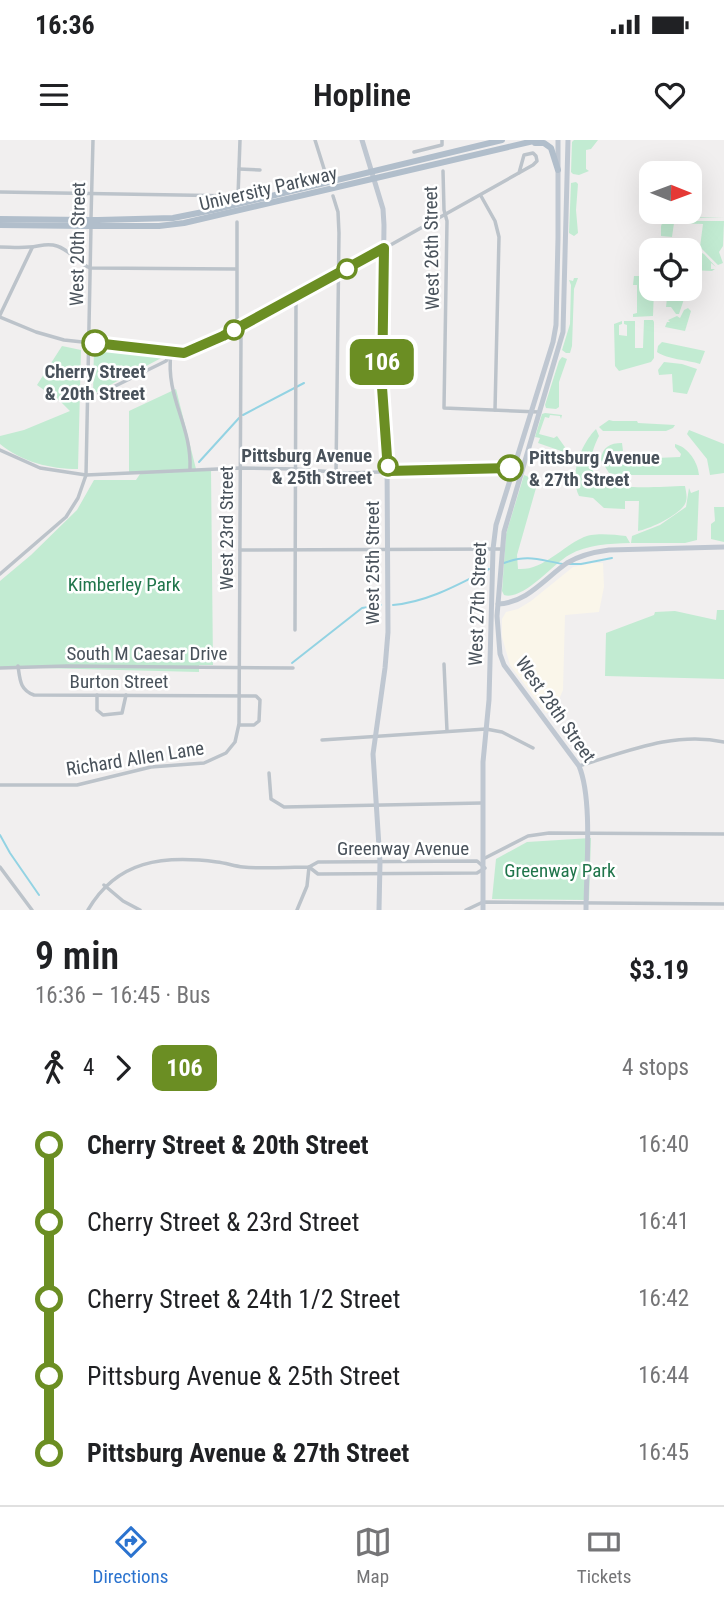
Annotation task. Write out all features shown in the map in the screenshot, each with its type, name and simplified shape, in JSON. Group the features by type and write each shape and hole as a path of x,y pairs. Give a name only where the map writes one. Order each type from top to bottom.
{"main road":[{"name":"University Parkway","path":"98,223 173,218 213,210 502,140"},
{"name":"University Parkway","path":"0,222 159,226 184,223 538,140"},
{"path":"526,143 544,144 551,148 558,170"}],"street":[{"name":"West 20th Street","path":"86,475 93,140"},
{"path":"0,192 238,196 240,140"},
{"path":"315,140 326,174"},
{"name":"West 25th Street","path":"362,140 383,209 384,248 382,387 388,471 388,632 373,754 374,806 380,862 379,910"},
{"name":"West 27th Street","path":"483,910 483,762 495,604 504,532 522,470 556,325 558,140"},
{"name":"West 27th Street","path":"495,604 493,549 496,525 563,332 568,140"},
{"path":"414,152 442,143"},
{"path":"32,247 0,316 50,337 171,353 189,351 296,298 446,216 533,165 537,160 533,153 524,155 519,173"},
{"path":"240,169 260,170"},
{"name":"West 26th Street","path":"443,171 447,221 444,408 495,410"},
{"path":"481,195 498,231 495,410 536,412"},
{"path":"333,196 339,218 336,473"},
{"name":"West 23rd Street","path":"237,222 237,323 242,334 239,667"},
{"path":"0,247 47,244 58,246 90,268 236,269"},
{"path":"295,630 296,298"},
{"path":"99,394 166,361 171,353"},
{"path":"171,353 169,366 172,388 189,439 190,470"},
{"path":"1,452 51,471 86,475 240,468 336,473 514,468 522,470"},
{"path":"0,573 66,517 78,498 86,475"},
{"path":"495,604 523,598 568,563 593,552 724,547"},
{"path":"240,550 501,549"},
{"name":"West 28th Street","path":"495,604 499,654 504,665 579,766 585,784 586,910"},
{"path":"444,664 447,732"},
{"name":"Burton Street","path":"18,666 21,685 26,692 34,695 239,695"},
{"name":"Richard Allen Lane","path":"0,785 77,785 151,767 204,763 226,753 235,742 239,725 239,667"},
{"name":"South M Caesar Drive","path":"0,668 293,668"},
{"path":"97,695 97,710 103,715 122,713 125,710 125,695"},
{"path":"239,695 256,696 260,700 261,716 254,724 239,725"},
{"path":"322,740 486,729 502,732 533,748"},
{"path":"579,766 682,738 724,742"},
{"path":"269,773 271,799 284,807 484,803"},
{"name":"Greenway Avenue","path":"485,858 528,836 549,833 724,834"},
{"name":"Greenway Avenue","path":"88,910 104,886 127,870 157,861 202,860 244,867 309,867 318,862 477,861 485,868 477,873 318,874 309,867"},
{"path":"0,867 32,910"},
{"path":"297,910 307,887 309,867"},
{"path":"104,886 123,901 141,910"},
{"path":"466,910 483,902 724,904"},
{"path":"706,904 706,910"}],"shaded area":[{"path":"603,563 604,587 599,612 565,615 563,690 554,711 546,713 510,665 502,637 502,619 506,612 531,601 573,567"}],"green space":[{"path":"598,140 591,149 586,150 586,169 589,171 573,174 572,142"},
{"path":"576,182 578,233 574,236 569,233 571,183"},
{"path":"702,221 724,221 723,246 719,252 723,263 718,265 702,249"},
{"path":"674,224 672,237 661,236 661,226"},
{"path":"702,253 716,267 711,263 711,269 715,269 702,271"},
{"path":"634,276 639,276 639,301 654,301 653,316 633,317 633,314 637,313 637,285 633,285"},
{"path":"578,278 574,289 572,346 570,353 566,353 562,350 570,324 569,280 573,281"},
{"path":"667,301 683,301 679,314 671,307 666,307"},
{"path":"688,308 691,311 685,331 665,327 667,322 670,322 668,320 677,316 680,318"},
{"path":"644,320 654,322 654,358 651,362 619,371 615,366 614,324 622,321 619,335 627,336 627,325 624,321 635,321 635,348 643,348"},
{"path":"662,342 705,351 700,364 671,358 657,352"},
{"path":"62,346 81,350 78,469 37,463 18,456 0,444 0,436 24,430 70,411 37,385"},
{"path":"94,347 167,355 93,394"},
{"path":"562,357 567,359 559,382 559,407 546,408 545,405"},
{"path":"664,362 697,369 687,394 673,392 672,374 659,375 658,370"},
{"name":"Kimberley Park","path":"176,389 196,469 211,469 213,665 199,665 199,672 0,667 0,581 77,510 94,480 136,480 140,474 129,474 129,411"},
{"path":"542,414 562,415 561,419 560,416 545,417 539,434 554,438 557,436 567,450 567,462 562,460 564,452 538,443 540,438 535,437"},
{"path":"609,420 675,425 666,431 603,431 599,427"},
{"path":"596,429 599,436 592,457 593,471 602,480 632,487 685,486 687,495 682,508 664,521 638,531 639,501 625,501 625,509 604,508 593,498 579,496 575,479 578,460"},
{"path":"689,430 724,444 724,473 710,475 707,459 687,434"},
{"path":"622,443 623,451 607,452 607,460 680,457 675,444 692,456 699,475 609,473 601,460 603,452 610,445"},
{"path":"524,475 538,481 517,555 518,569 527,569 544,562 587,536 626,536 630,543 599,545 576,551 520,593 504,595 502,591 506,534"},
{"path":"689,488 691,493 699,490 697,540 685,543 631,543 632,536 660,525 686,507"},
{"path":"714,507 724,507 724,542 711,539 711,524 715,521"},
{"path":"717,610 724,610 724,679 605,676 606,633 654,615 655,612 675,611 716,620"},
{"name":"Greenway Park","path":"591,838 589,900 492,899 496,859 527,842"}],"waterway":[{"path":"243,415 304,383"},
{"path":"199,462 239,418"},
{"path":"504,563 527,558 563,564"},
{"path":"568,564 612,558"},
{"path":"393,605 431,596 489,569"},
{"path":"292,663 362,608 381,605"},
{"path":"0,835 39,895"}],"bus line":[{"name":"106","path":"95,343 184,353 210,343 296,298 384,248 382,387 388,471 510,468"}],"place":[{"name":"Cherry Street & 20th Street","path":"95,343"},
{"name":"Pittsburg Avenue & 25th Street","path":"388,466"},
{"name":"Pittsburg Avenue & 27th Street","path":"510,468"}]}
